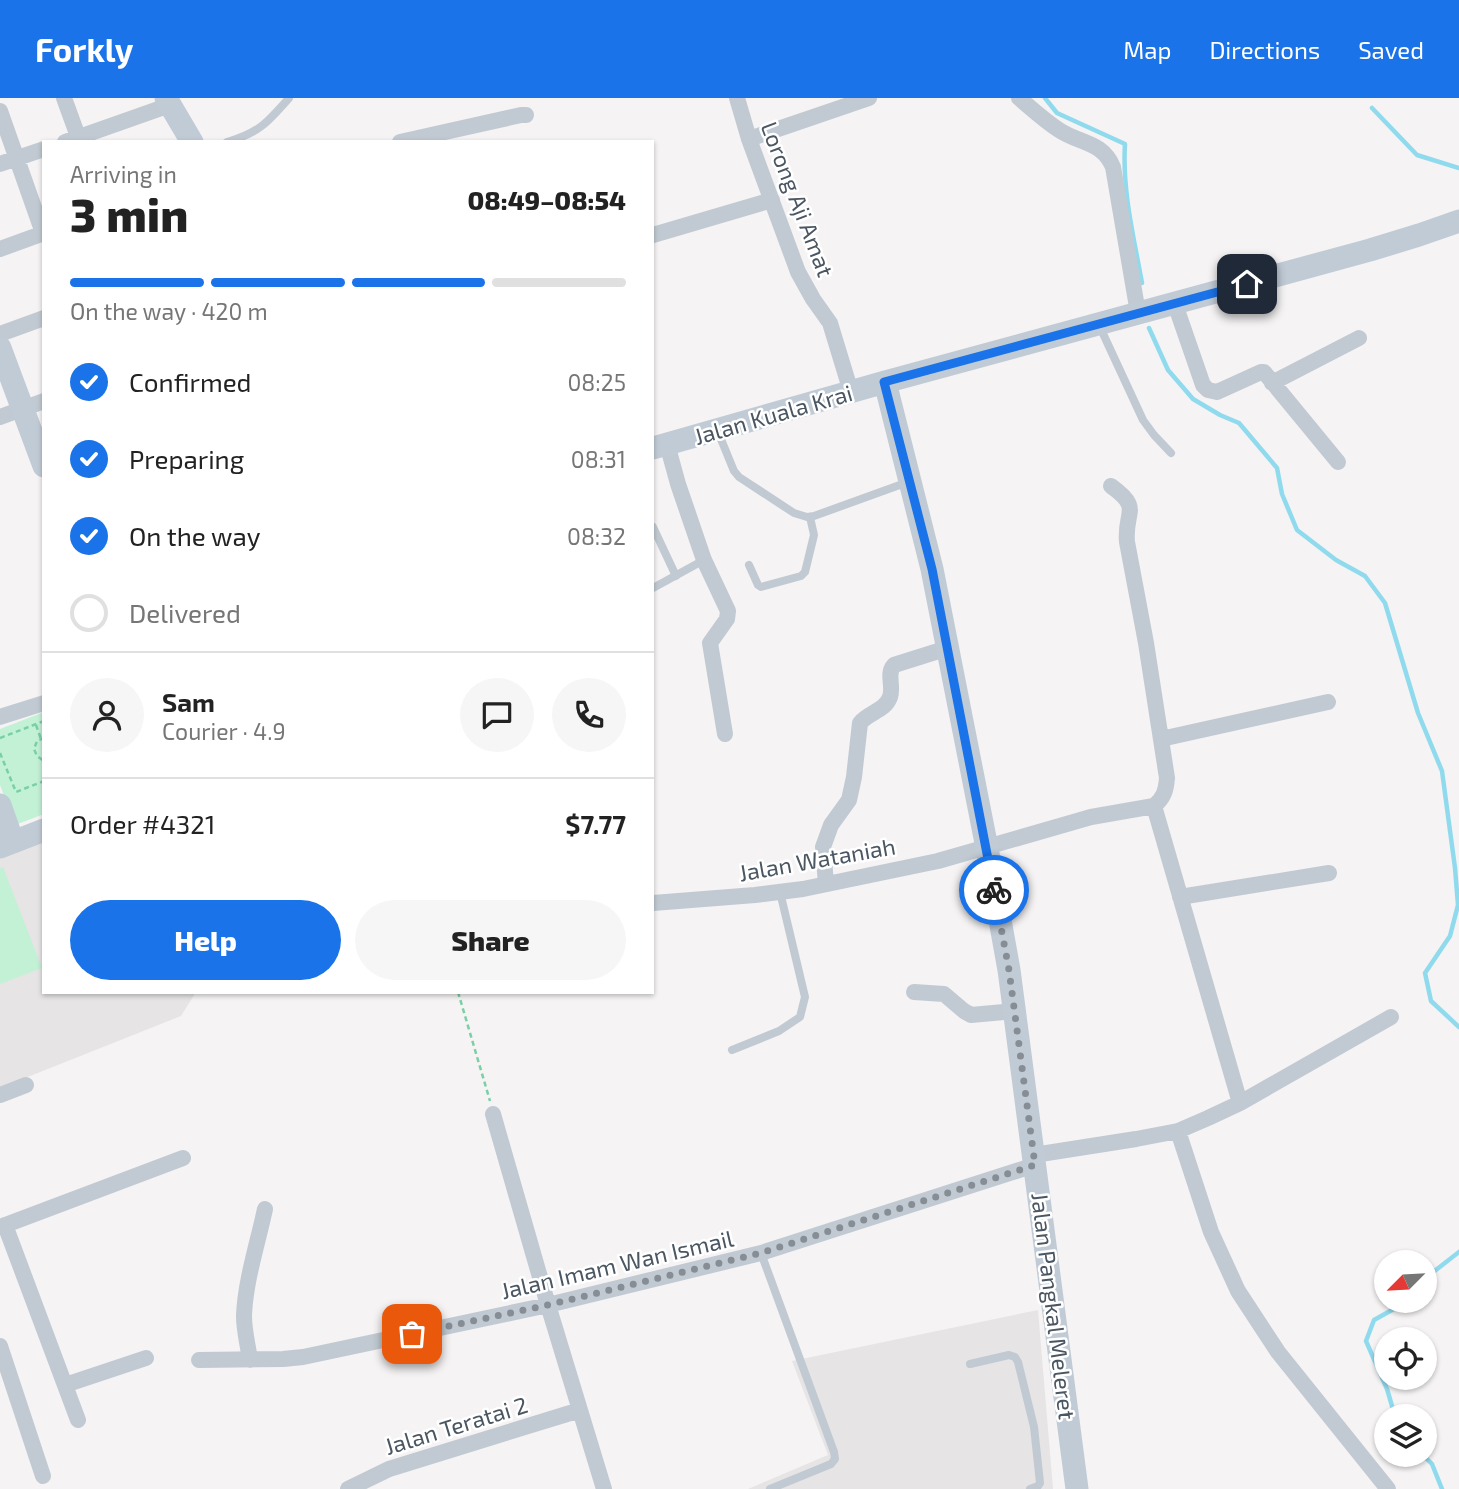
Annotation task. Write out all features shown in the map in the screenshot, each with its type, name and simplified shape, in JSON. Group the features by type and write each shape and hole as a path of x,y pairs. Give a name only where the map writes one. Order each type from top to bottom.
{"main road":[{"path":"168,102 191,140"},
{"name":"Jalan Kuala Krai","path":"660,446 884,382 1175,304 1419,235 1459,221"},
{"path":"0,348 42,461"},
{"name":"Jalan Pangkal Meleret","path":"884,382 932,569 987,848 1015,1010 1077,1489"},
{"path":"0,805 7,845 42,831"}],"street":[{"path":"64,98 74,140 168,102"},
{"name":"Lorong Aji Amat","path":"737,98 749,139 801,278 830,323 850,392"},
{"path":"749,139 869,98"},
{"path":"1019,98 1060,131 1098,148 1108,156 1113,167 1139,313"},
{"path":"0,111 42,230"},
{"path":"409,140 526,115"},
{"path":"0,164 42,150"},
{"path":"654,235 772,200"},
{"path":"0,249 42,233"},
{"path":"1175,304 1199,375 1208,390 1217,392 1265,373 1338,462"},
{"path":"0,334 42,319"},
{"path":"1272,383 1359,338"},
{"path":"0,417 42,402"},
{"path":"660,446 678,484 704,559 728,611 727,619 710,643 725,734"},
{"path":"1111,486 1126,498 1131,508 1127,542 1146,643 1166,785 1163,797 1154,806 1240,1103"},
{"path":"826,884 823,847 831,825 849,800 860,723 883,708 888,701 892,688 891,667 948,648"},
{"path":"1161,739 1328,702"},
{"path":"0,718 37,706"},
{"name":"Jalan Wataniah","path":"654,903 780,892 826,884 987,848 1091,817 1154,806"},
{"path":"1180,897 1329,873"},
{"path":"914,992 944,994 971,1015 1015,1010"},
{"name":"Jalan Imam Wan Ismail","path":"199,1360 303,1357 548,1305 761,1253 1035,1160 1178,1131 1240,1103 1391,1017"},
{"path":"0,1095 26,1084"},
{"path":"493,1114 604,1489"},
{"path":"1178,1131 1211,1232 1238,1291 1278,1352 1388,1489"},
{"path":"78,1420 2,1226 183,1158"},
{"path":"250,1360 244,1313 265,1209"},
{"path":"0,1346 43,1476"},
{"path":"65,1385 146,1358"},
{"name":"Jalan Teratai 2","path":"348,1489 389,1469 580,1410"}],"lane":[{"path":"235,140 258,130 289,98"},
{"path":"1098,324 1143,420 1171,453"},
{"path":"717,429 736,474 800,515 810,516 910,481"},
{"path":"749,565 761,587 801,576 806,570 814,535 810,516"},
{"path":"654,529 676,576"},
{"path":"654,587 704,559"},
{"path":"732,1051 779,1031 800,1017 805,997 780,892"},
{"path":"761,1253 835,1459 831,1464 770,1489"},
{"path":"970,1364 1009,1355 1015,1357 1018,1362 1034,1427 1040,1483 1030,1489"}],"path":[{"path":"37,706 36,724 42,738 35,744 35,753 42,760"},
{"path":"0,738 42,722"},
{"path":"0,753 16,792 42,782"},
{"path":"459,994 493,1114"}],"shaded area":[{"path":"42,835 42,994 195,994 181,1016 0,1088 0,851"},
{"path":"1038,1310 1053,1489 748,1489 828,1455 792,1361"}],"green space":[{"path":"42,713 42,815 15,825 0,785 0,729"},
{"path":"3,867 42,968 0,984 0,868"}],"waterway":[{"path":"1045,98 1057,113 1125,144 1127,197 1142,283"},
{"path":"1372,108 1417,155 1459,168"},
{"path":"1149,328 1168,370 1193,399 1239,423 1277,468 1282,494 1297,530 1336,560 1365,576 1385,603 1418,713 1442,771 1458,905 1450,936 1425,973 1431,1001 1459,1027"},
{"path":"1437,1269 1459,1252"},
{"path":"1387,1313 1374,1320 1366,1341 1391,1404"},
{"path":"1433,1467 1442,1489"}],"way so far":[{"path":"412,1334 548,1305 761,1253 1035,1165 1009,970 994,890"}],"route":[{"path":"994,890 932,569 884,382 1247,284"}]}
